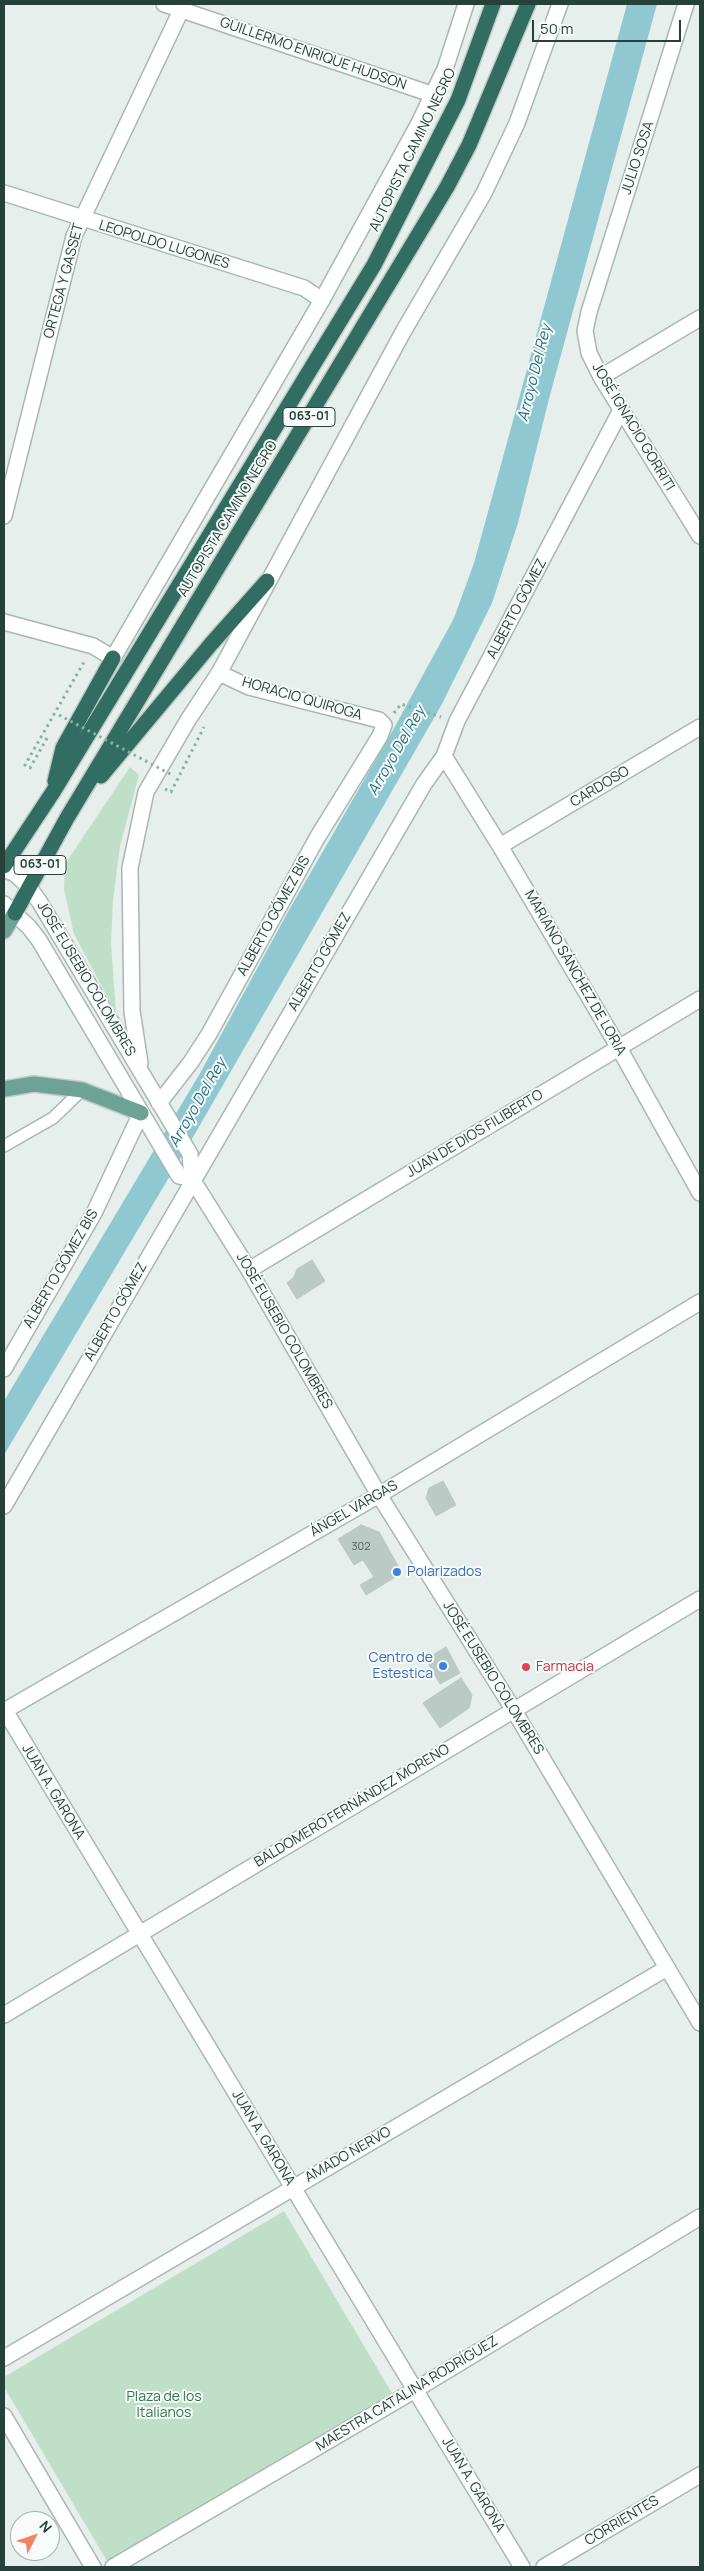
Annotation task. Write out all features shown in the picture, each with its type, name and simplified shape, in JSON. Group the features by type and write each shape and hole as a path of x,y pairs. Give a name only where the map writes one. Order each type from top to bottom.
{"highway":[{"name":"AUTOPISTA CAMINO NEGRO","path":"4,868 53,792 374,265 458,100 493,4"},
{"name":"AUTOPISTA CAMINO NEGRO","path":"10,908 28,886 67,818 447,187 469,145 528,4"},
{"path":"67,818 166,697 267,582"},
{"path":"53,792 63,748 113,658"}],"main road":[{"name":"063-01","path":"4,931 10,908"},
{"path":"4,1089 34,1084 82,1090 140,1113"}],"street":[{"name":"GUILLERMO ENRIQUE HUDSON","path":"164,4 183,7 434,95"},
{"path":"4,622 93,646 113,658 322,300 434,95 466,4"},
{"path":"142,1072 132,1011 130,868 146,792 219,673 398,340 484,193 505,150 560,4"},
{"name":"JULIO SOSA","path":"589,312 686,4"},
{"name":"ORTEGA Y GASSET","path":"4,516 74,236 183,7"},
{"name":"LEOPOLDO LUGONES","path":"4,193 81,219 304,288 322,300"},
{"name":"JOSÉ IGNACIO GORRITI","path":"589,312 585,332 589,353 601,378 700,536"},
{"path":"601,378 700,318"},
{"name":"ALBERTO GÓMEZ","path":"4,1506 186,1178 424,784 444,756 457,720 621,410"},
{"name":"HORACIO QUIROGA","path":"219,673 249,687 379,720 384,725"},
{"name":"ALBERTO GÓMEZ BIS","path":"159,1103 191,1062 209,1034 317,838 380,736 384,725"},
{"name":"CARDOSO","path":"500,846 700,727"},
{"name":"MARIANO SÁNCHEZ DE LORIA","path":"444,756 500,846 619,1048 700,1193"},
{"name":"JOSÉ EUSEBIO COLOMBRES","path":"4,868 15,874 28,886 142,1072 190,1154 186,1178"},
{"name":"JOSÉ EUSEBIO COLOMBRES","path":"10,908 39,940 140,1113 250,1270 380,1495 512,1709 667,1968 698,2014"},
{"name":"JUAN DE DIOS FILIBERTO","path":"250,1270 700,998"},
{"name":"ALBERTO GÓMEZ BIS","path":"4,1369 94,1213 140,1113"},
{"name":"ÁNGEL VARGAS","path":"4,1710 380,1495 700,1302"},
{"name":"BALDOMERO FERNÁNDEZ MORENO","path":"4,2015 140,1935 512,1709 700,1599"},
{"name":"JUAN A. GARONA","path":"4,1710 522,2567"},
{"name":"AMADO NERVO","path":"4,2358 667,1968"},
{"name":"MAESTRA CATALINA RODRÍGUEZ","path":"113,2567 415,2390 700,2217"},
{"path":"4,2416 93,2567"},
{"name":"CORRIENTES","path":"544,2567 700,2475"}],"lane":[{"path":"4,1146 53,1118 82,1090"}],"path":[{"path":"93,646 25,765 30,768 59,715 174,776"},
{"path":"401,704 440,716"}],"green space":[{"path":"130,767 139,775 120,846 113,900 111,943 116,1013 74,934 64,889 65,864"},
{"name":"Plaza de los Italianos","path":"284,2211 392,2393 107,2561 4,2387 4,2377"}],"water":[{"name":"Arroyo Del Rey","path":"627,4 657,4 550,395 518,523 492,603 442,704 196,1132 4,1455 4,1401 199,1075 289,910 393,730 454,618 474,563"}],"building":[{"path":"312,1260 325,1281 297,1299 287,1283 294,1277 297,1269"},
{"path":"443,1481 456,1505 436,1516 426,1498 429,1488"},
{"path":"361,1525 379,1532 387,1546 354,1565 338,1539"},
{"path":"387,1546 402,1573 366,1595 360,1585 374,1577 363,1560"},
{"name":"Centro de Estestica","path":"446,1647 460,1673 440,1684 426,1659"},
{"path":"461,1678 472,1695 469,1708 440,1728 423,1703"}],"place":[{"name":"Polarizados","path":"397,1572"},
{"name":"Centro de Estestica","path":"443,1666"},
{"name":"Farmacia","path":"526,1667"}]}
